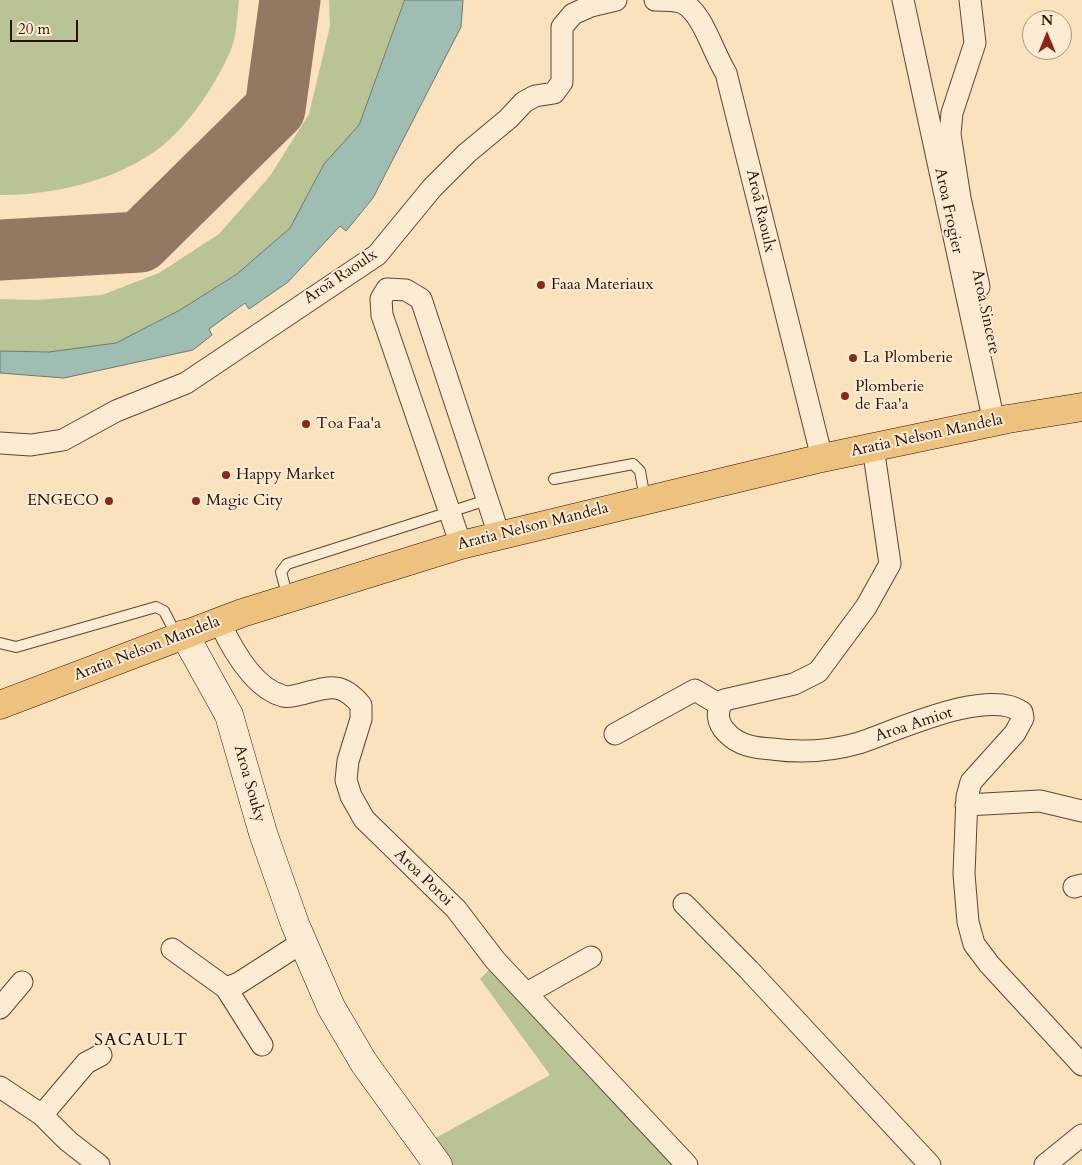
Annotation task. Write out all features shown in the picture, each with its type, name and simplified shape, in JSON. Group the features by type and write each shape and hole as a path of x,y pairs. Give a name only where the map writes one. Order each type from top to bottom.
{"main road":[{"name":"Aratia Nelson Mandela","path":"0,705 218,621 499,534 822,458 1001,420 1082,407"}],"street":[{"name":"Aroā Raoulx","path":"0,443 31,445 63,440 116,411 186,383 377,255 432,188 467,153 508,119 524,102 536,96 554,93 562,82 562,27 574,14 591,6 616,0"},
{"name":"Aroā Raoulx","path":"655,0 681,2 694,11 716,57 726,73 822,458"},
{"name":"Aroa Frogier","path":"903,0 1001,420"},
{"name":"Aroa Sincere","path":"970,0 975,44 952,113 950,134 952,156 1001,420"},
{"path":"377,255 387,289 381,300 382,315 461,545"},
{"path":"387,289 406,290 421,299 499,534"},
{"path":"616,734 695,690 720,705 724,700 733,697 794,684 818,672 866,607 890,564 873,448"},
{"name":"Aroa Poroi","path":"218,621 236,658 273,692 284,697 332,687 344,689 361,705 361,719 348,761 346,780 351,796 360,811 386,843 402,855 456,909 495,960 688,1165"},
{"name":"Aroa Souky","path":"181,635 229,716 263,833 302,939 332,1007 355,1047 438,1165"},
{"name":"Aroa Amiot","path":"720,705 718,716 720,724 736,741 753,747 819,751 858,743 905,725 980,705 1002,704 1022,712 1023,718 1003,748 972,782 966,805 964,874 968,922 974,944 989,964 1082,1065"},
{"path":"966,805 1040,801 1082,811"},
{"path":"684,904 749,970 930,1165"},
{"path":"226,988 239,983 298,945 302,939"},
{"path":"172,949 226,988 262,1045"},
{"path":"527,993 591,957"},
{"path":"0,1008 22,982"},
{"path":"42,1115 86,1063 101,1055"},
{"path":"0,1087 42,1115 68,1141 99,1165"},
{"path":"1045,1165 1082,1135"}],"lane":[{"path":"554,479 633,464 640,471 645,500"},
{"path":"288,598 281,572 287,564 487,500"},
{"path":"0,643 16,647 156,607 164,611 181,635"}],"green space":[{"path":"0,0 239,0 234,40 224,64 196,110 170,139 153,153 134,164 90,182 44,192 0,195"},
{"path":"329,0 405,0 359,125 324,164 290,228 237,274 180,310 116,343 49,352 0,351 0,299 36,300 102,295 159,273 219,234 270,176 309,114 330,26"},
{"path":"498,961 679,1165 435,1165 421,1146 550,1075 480,979"}],"water":[{"path":"405,0 463,0 461,27 373,198 346,231 340,226 288,282 249,309 245,303 209,329 212,335 193,350 64,378 0,373 0,351 49,352 116,343 180,310 237,274 290,228 324,164 359,125"}],"taxiway":[{"path":"0,250 140,242 275,109 290,0"}],"place":[{"name":"Faaa Materiaux","path":"541,285"},
{"name":"La Plomberie","path":"853,358"},
{"name":"Plomberie de Faa'a","path":"845,396"},
{"name":"Toa Faa'a","path":"306,424"},
{"name":"Happy Market","path":"226,475"},
{"name":"ENGECO","path":"109,501"},
{"name":"Magic City","path":"196,501"}],"district":[{"name":"SACAULT","path":"141,1041"}]}
